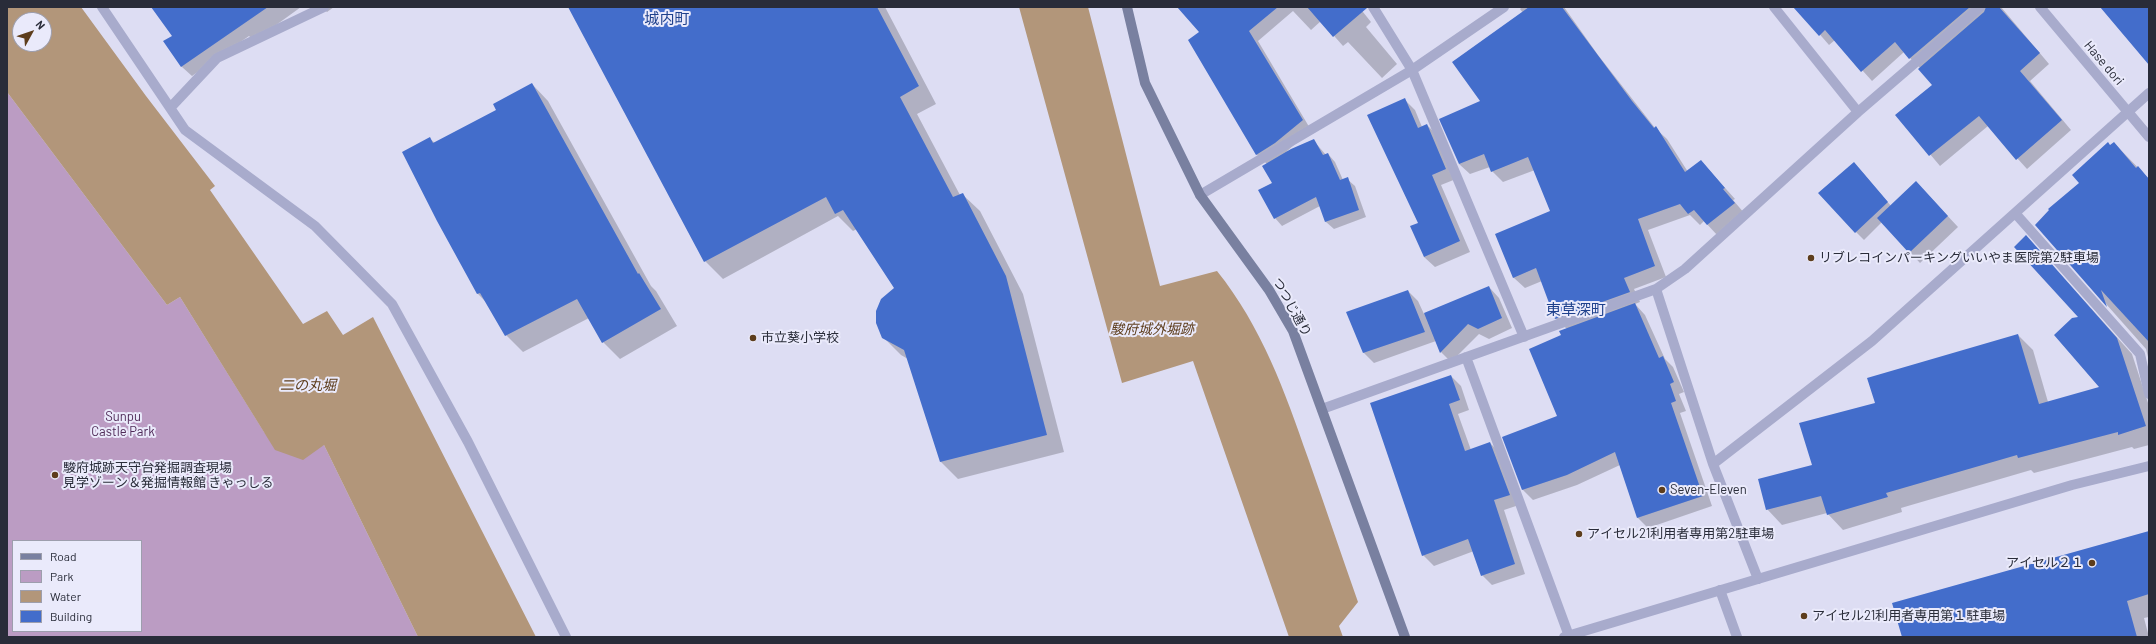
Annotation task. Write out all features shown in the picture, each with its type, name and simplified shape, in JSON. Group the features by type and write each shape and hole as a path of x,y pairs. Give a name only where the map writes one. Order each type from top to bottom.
{"main road":[{"name":"つつじ通り","path":"1127,7 1145,83 1200,195 1270,290 1293,331 1405,637"}],"street":[{"path":"102,7 171,107 185,130 315,226 392,304 468,442 566,637"},
{"path":"171,107 217,58 305,11 324,7"},
{"path":"1373,7 1412,70 1524,337"},
{"path":"1200,195 1412,70 1504,7"},
{"path":"1774,7 1858,112"},
{"path":"1322,409 1656,289 1685,269 1858,112 1980,7"},
{"name":"Hase dori","path":"2040,7 2149,137"},
{"path":"1714,464 1872,341 2149,93"},
{"path":"2015,213 2140,354 2149,394"},
{"path":"1656,289 1714,464 1758,579"},
{"path":"1466,357 1566,636 2072,485 2149,466"},
{"path":"1720,590 1737,637"}],"green space":[{"name":"Sunpu Castle Park","path":"7,92 167,305 180,297 264,432 279,451 324,445 418,637 7,637"}],"water":[{"name":"二の丸堀","path":"7,7 81,7 146,96 215,186 210,190 303,324 327,311 343,335 373,317 536,637 418,637 324,445 303,460 275,450 180,297 167,305 7,92"},
{"name":"駿府城外堀跡","path":"1019,7 1088,7 1160,286 1217,271 1233,292 1260,337 1290,409 1358,602 1339,626 1343,637 1289,637 1193,361 1122,383"}],"building":[{"path":"151,7 268,7 181,67 163,41 172,36"},
{"path":"568,7 877,7 919,86 900,97 953,197 963,193 1006,276 1047,435 940,462 904,350 882,338 876,323 876,311 881,299 894,288 843,210 835,214 826,197 704,262"},
{"path":"1177,7 1278,7 1249,31 1303,120 1275,143 1256,155 1188,40 1199,32"},
{"path":"1307,7 1367,7 1367,8 1333,37"},
{"path":"1529,7 1562,7 1632,101 1654,128 1656,126 1685,172 1701,160 1725,188 1723,189 1735,203 1707,225 1694,210 1688,214 1680,204 1638,219 1655,266 1624,278 1630,292 1555,319 1536,268 1513,278 1495,234 1550,211 1528,157 1491,172 1484,154 1459,164 1439,119 1480,101 1452,62"},
{"path":"1793,7 1970,7 1909,59 1895,42 1861,72 1825,30 1819,36"},
{"path":"1986,7 1999,7 2040,53 2020,71 2062,120 2016,160 1979,116 1929,156 1895,115 1932,85 1918,69 1984,12"},
{"path":"2100,7 2149,7 2149,65"},
{"path":"532,83 638,274 639,273 661,309 602,343 577,299 505,336 480,293 477,294 437,221 402,152 430,137 433,143 496,110 493,104"},
{"path":"1405,98 1418,128 1427,124 1446,169 1432,175 1460,241 1424,257 1410,226 1418,223 1367,115"},
{"path":"1314,139 1323,155 1328,153 1340,180 1348,177 1359,210 1325,222 1316,197 1274,219 1258,190 1272,183 1262,166 1291,149"},
{"path":"2108,142 2110,145 2114,142 2136,168 2138,166 2149,179 2149,342 2101,290 2107,307 2035,225 2049,210 2048,209 2079,183 2072,175"},
{"path":"1854,162 1888,202 1855,233 1818,193"},
{"path":"1916,181 1948,216 1909,253 1877,218"},
{"path":"2026,235 2117,338 2146,426 2118,435 2118,432 2018,458 2017,455 1886,493 1888,497 1827,515 1821,496 1766,510 1758,479 1812,465 1799,423 1875,403 1867,378 2018,334 2039,404 2099,387 2054,335 2072,318 2078,317 2014,247"},
{"path":"1489,286 1502,318 1478,329 1468,324 1440,353 1424,313"},
{"path":"1408,290 1425,332 1363,353 1346,312"},
{"path":"1635,303 1659,358 1663,356 1674,382 1670,384 1676,401 1671,403 1703,496 1637,518 1615,452 1567,475 1522,490 1502,437 1557,416 1529,349 1561,335 1559,331"},
{"path":"1451,375 1460,400 1449,404 1465,451 1490,442 1510,495 1494,500 1515,564 1481,576 1468,539 1422,556 1370,403"},
{"name":"アイセル２１","path":"2149,531 2149,594 2127,601 2137,637 1902,637 1892,603"}],"place":[{"name":"リブレコインパーキングいいやま医院第2駐車場","path":"1811,258"},
{"name":"市立葵小学校","path":"753,338"},
{"name":"駿府城跡天守台発掘調査現場 見学ゾーン＆発掘情報館 きゃっしる","path":"55,475"},
{"name":"Seven-Eleven","path":"1662,490"},
{"name":"アイセル21利用者専用第2駐車場","path":"1579,534"},
{"name":"アイセル２１","path":"2092,563"},
{"name":"アイセル21利用者専用第１駐車場","path":"1804,616"}],"district":[{"name":"城内町","path":"667,19"},
{"name":"東草深町","path":"1576,310"}]}
